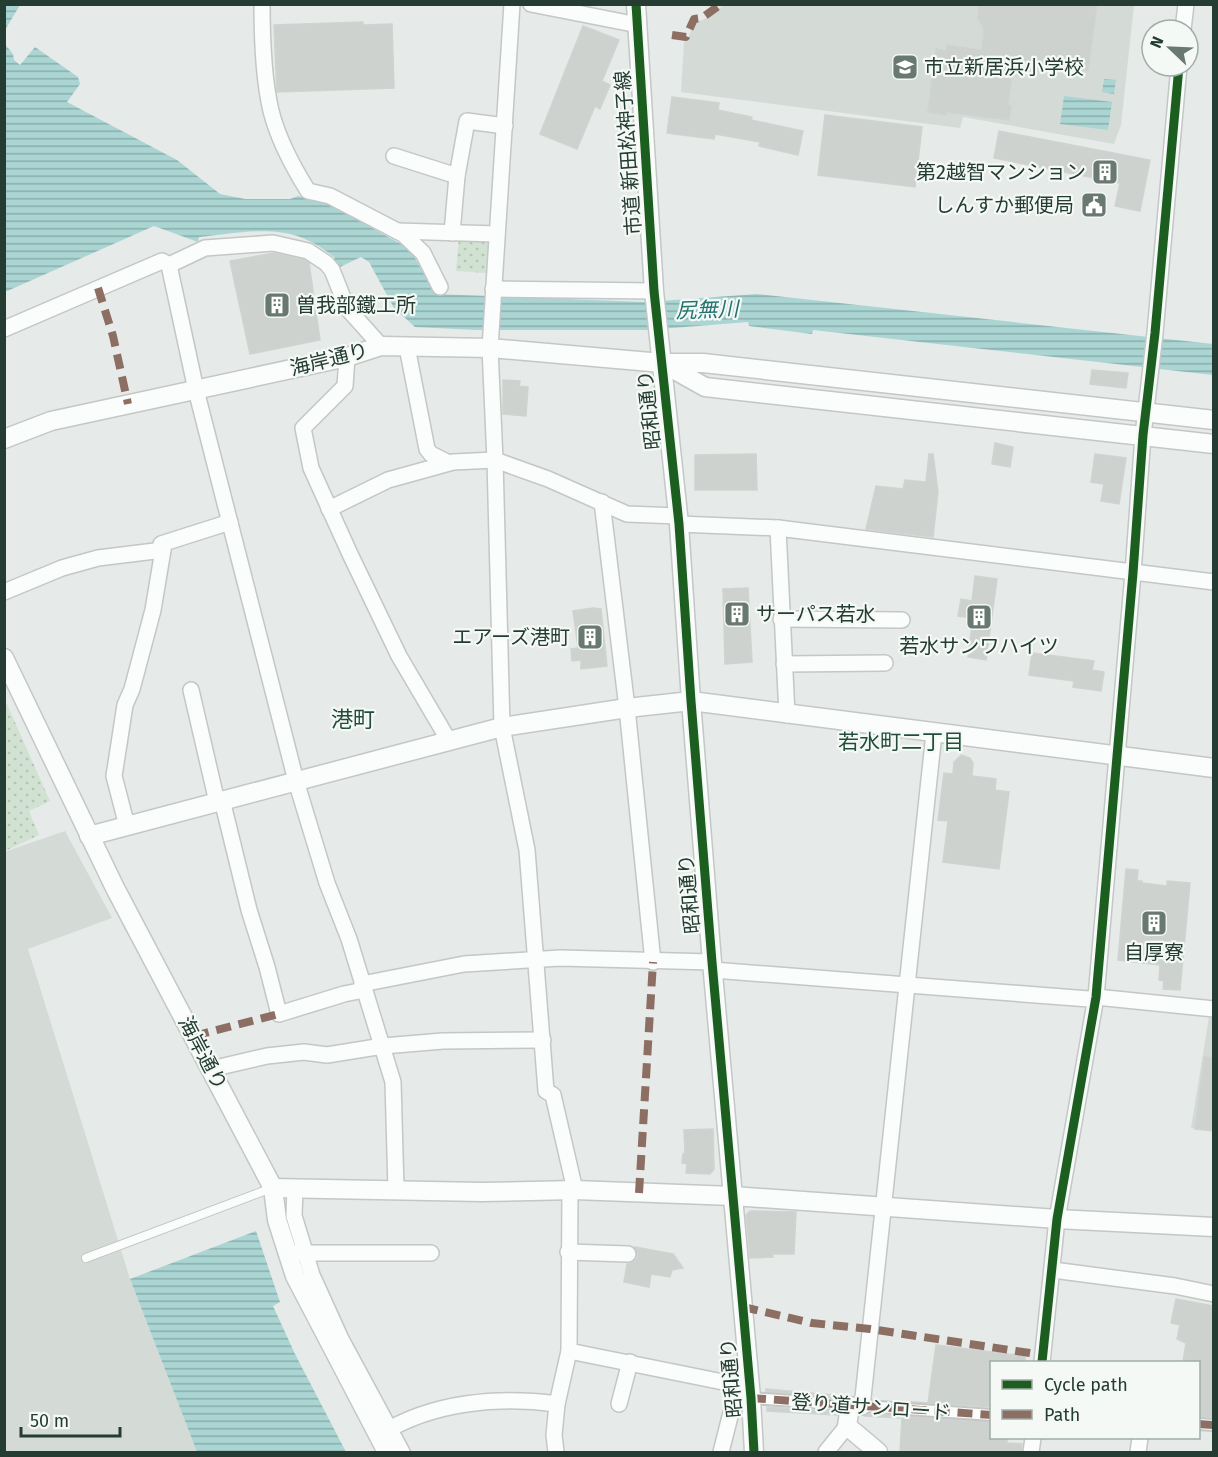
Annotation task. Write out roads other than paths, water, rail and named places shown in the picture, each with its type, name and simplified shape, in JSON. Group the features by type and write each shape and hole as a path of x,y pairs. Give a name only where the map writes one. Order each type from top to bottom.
{"street":[{"path":"261,4 262,42 271,112 291,163 308,191 330,196 403,234 423,253 440,287"},
{"path":"512,4 490,339 502,727 527,850 546,1091 553,1095 572,1190 568,1252 569,1351 557,1404 554,1435 556,1452"},
{"path":"531,4 638,25"},
{"name":"市道 新田松神子線","path":"636,4 659,333"},
{"path":"1042,1361 1057,1219 1096,997 1143,435 1155,333 1178,78"},
{"path":"452,233 457,176 467,121 505,126"},
{"path":"394,156 457,176"},
{"path":"397,231 497,234"},
{"path":"169,265 205,248 273,243 308,251 332,270 347,308 381,346"},
{"path":"4,329 162,261 169,265 196,390 296,781 327,883 350,939 393,1082 396,1190"},
{"path":"493,292 655,295"},
{"name":"昭和通り","path":"659,333 679,520 691,701 733,1196 746,1389 754,1452"},
{"name":"海岸通り","path":"4,439 51,421 347,357 381,346 407,347 490,339 662,363 715,364 1214,420"},
{"path":"407,347 427,449 431,454 449,463"},
{"path":"347,357 345,386 303,428 311,468 399,656 449,741"},
{"path":"662,363 705,387 1214,444"},
{"path":"329,509 388,480 449,463 495,460 548,478 627,514 778,528 1214,582"},
{"path":"602,502 627,708 653,962"},
{"path":"127,825 114,776 125,705 132,689 153,610 163,550 161,544 230,522"},
{"path":"778,528 787,715"},
{"path":"4,592 62,568 98,558 163,550"},
{"path":"781,619 902,620"},
{"name":"海岸通り","path":"4,658 115,888 273,1188 277,1220 296,1253 295,1276 384,1432 387,1452"},
{"path":"784,664 885,663"},
{"path":"191,690 279,1014 363,987 465,964 560,958 713,966 905,985 1089,999 1096,997 1214,1009"},
{"path":"89,836 502,727 691,701 1214,768"},
{"path":"826,1452 847,1426 856,1407 883,1206 905,985 934,733"},
{"path":"211,1069 267,1056 304,1052 327,1055 383,1046 443,1041 543,1040"},
{"path":"273,1188 482,1192 572,1190 733,1196 1057,1219 1214,1227"},
{"path":"295,1188 296,1253 431,1253"},
{"path":"568,1252 628,1254"},
{"path":"1053,1270 1175,1286 1214,1294"},
{"path":"569,1351 630,1362 746,1389 721,1452"},
{"path":"619,1404 630,1362"},
{"name":"登り道サンロード","path":"746,1389 856,1407 990,1415"},
{"path":"402,1452 384,1432 407,1419 491,1400 530,1400 557,1404"},
{"path":"847,1426 878,1452"}],"lane":[{"path":"86,1258 273,1188"}],"water":[{"path":"4,5 20,5 5,30"},
{"name":"尻無川","path":"4,43 13,54 14,60 20,65 35,47 78,77 80,84 67,102 177,160 220,194 245,199 290,199 298,196 327,203 410,249 435,294 646,302 757,294 1213,344 1213,375 813,330 812,334 749,326 748,322 647,330 476,330 415,327 394,308 369,262 361,257 338,268 331,262 335,258 319,246 287,233 271,231 199,237 198,242 154,226 5,292"},
{"path":"1104,79 1116,80 1114,94 1102,92"},
{"path":"1064,96 1112,102 1108,130 1060,124"},
{"path":"256,1231 280,1302 273,1306 346,1452 197,1452 130,1279"}],"place":[{"name":"市立新居浜小学校","path":"905,67"},
{"name":"第2越智マンション","path":"1105,172"},
{"name":"しんすか郵便局","path":"1094,205"},
{"name":"曽我部鐵工所","path":"277,305"},
{"name":"サーパス若水","path":"737,614"},
{"name":"若水サンワハイツ","path":"979,617"},
{"name":"エアーズ港町","path":"590,637"},
{"name":"自厚寮","path":"1154,923"}],"district":[{"name":"港町","path":"353,719"},
{"name":"若水町二丁目","path":"901,742"}]}
